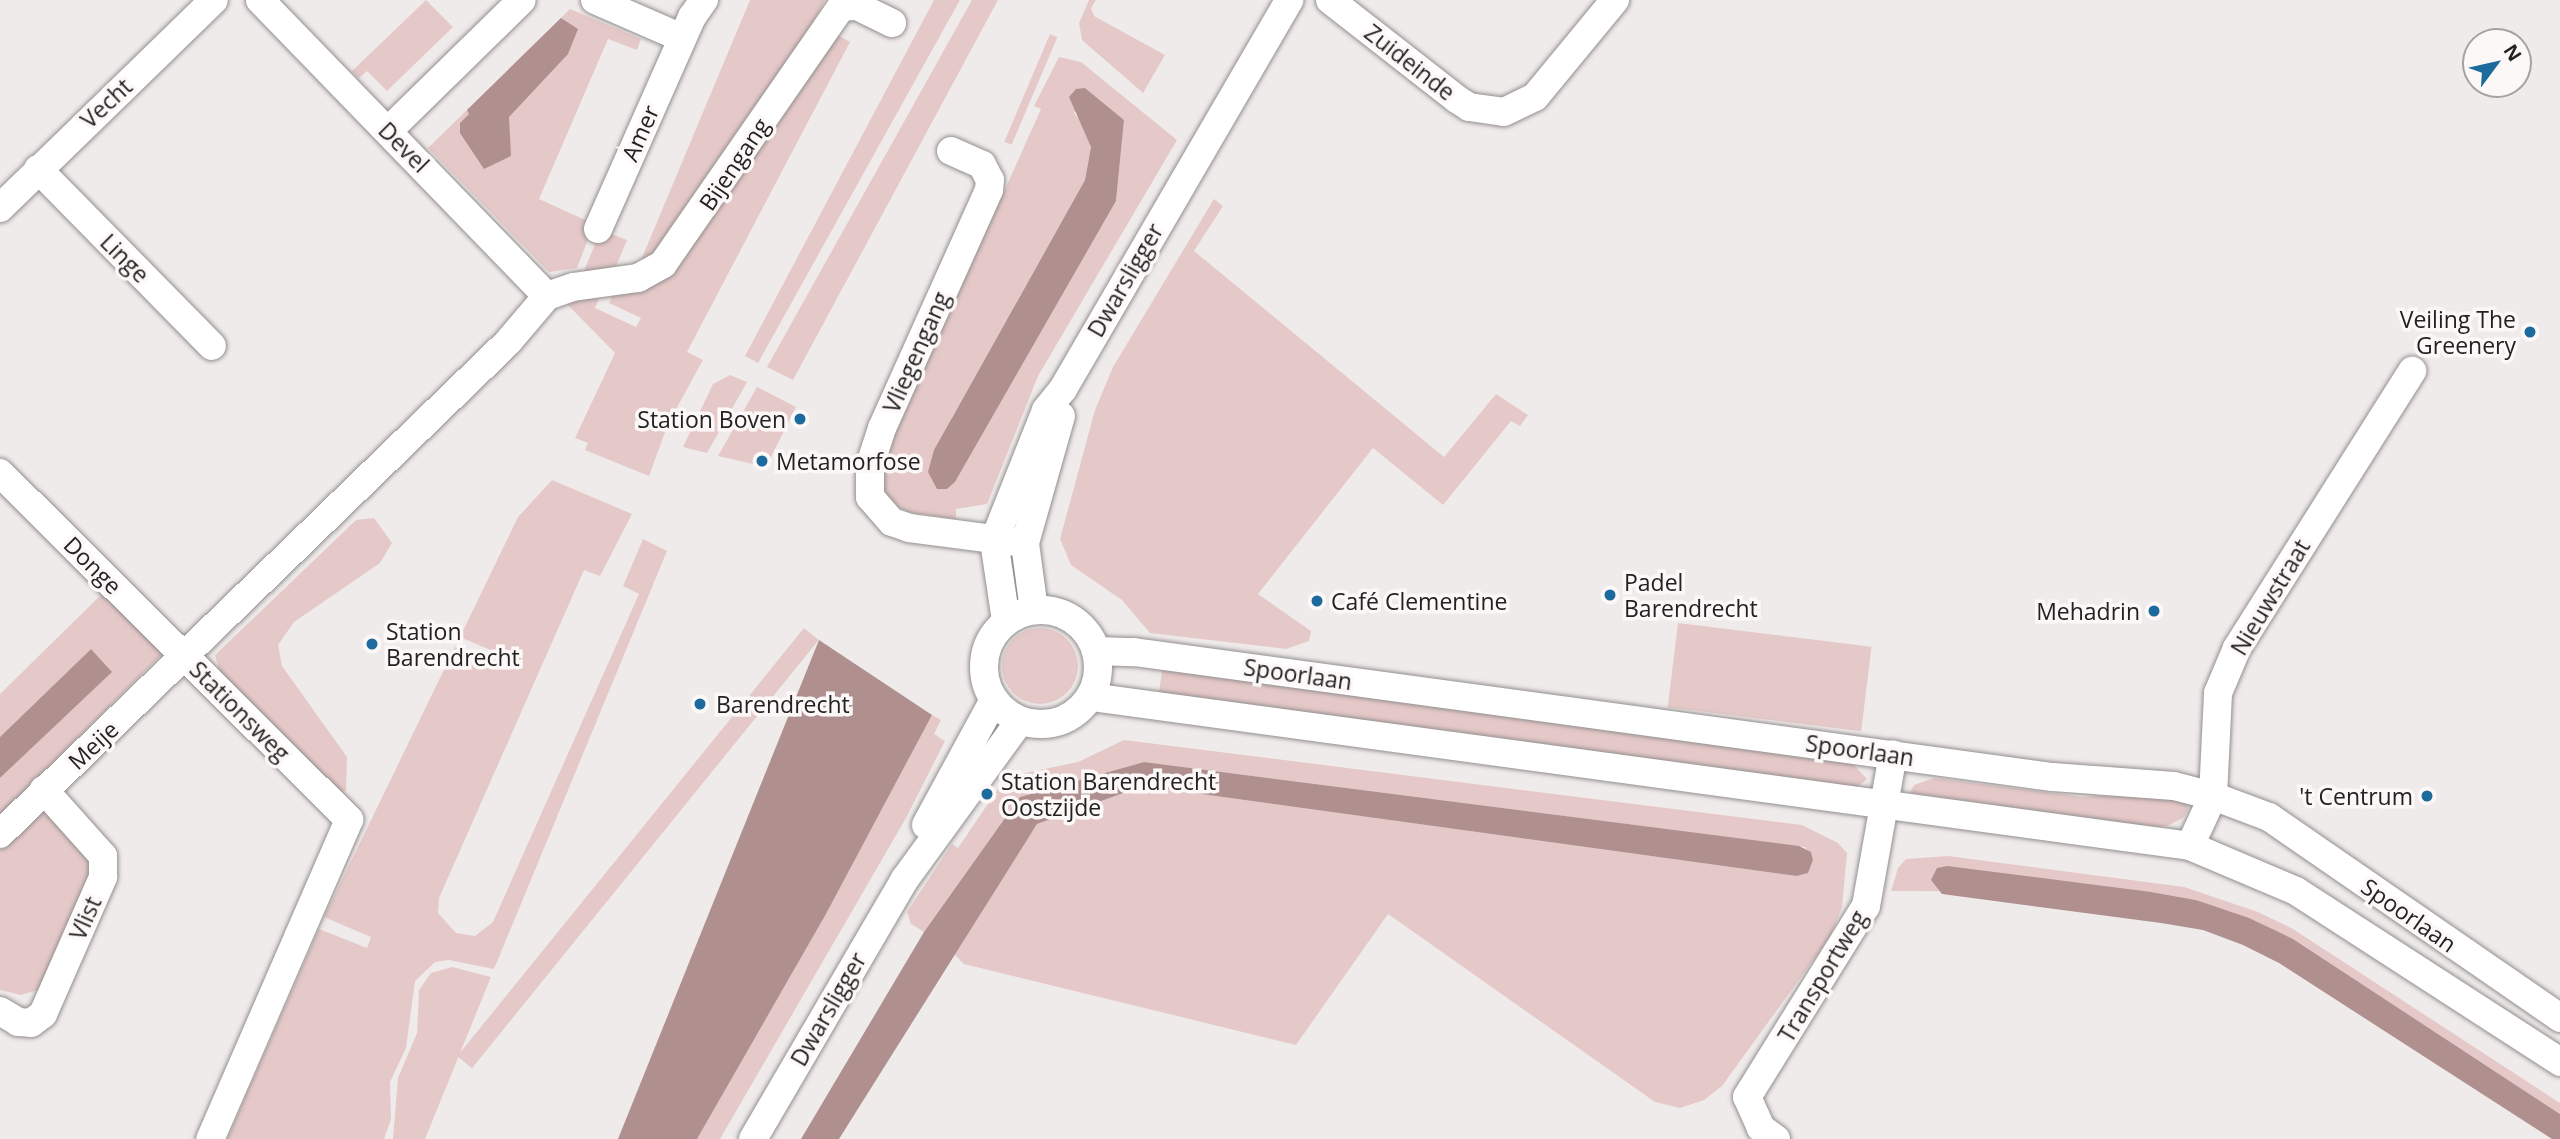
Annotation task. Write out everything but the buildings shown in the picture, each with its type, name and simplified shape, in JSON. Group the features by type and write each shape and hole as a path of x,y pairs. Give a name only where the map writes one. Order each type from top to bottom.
{"street":[{"name":"Vecht","path":"0,208 214,0"},
{"name":"Devel","path":"260,0 547,296"},
{"path":"388,131 523,0"},
{"path":"595,0 682,38"},
{"name":"Amer","path":"598,229 682,38 704,0"},
{"name":"Dwarsligger","path":"994,541 1046,410 1063,389 1289,0"},
{"name":"Zuideinde","path":"1330,0 1458,100 1469,107 1504,112 1535,97 1615,0"},
{"name":"Bijengang","path":"547,296 651,274 677,247 841,8 857,6 892,23"},
{"name":"Vliegengang","path":"951,151 982,165 990,180 989,190 882,428 868,481 870,497 892,522 994,541 1025,543"},
{"name":"Linge","path":"38,169 212,346"},
{"name":"Stationsweg","path":"210,1139 349,820 186,657 368,473 508,342 547,296"},
{"name":"Nieuwstraat","path":"2190,846 2213,796 2218,693 2237,648 2412,370"},
{"name":"Dwarsligger","path":"1034,610 1025,543 1062,414 1063,389"},
{"name":"Donge","path":"0,473 186,657"},
{"path":"994,541 1006,621"},
{"path":"1034,610 1073,619 1096,650 1098,674 1091,697 1060,722 1020,721 994,700 984,676 984,659 994,634 1006,621 1034,610"},
{"name":"Spoorlaan","path":"1096,650 1134,652 2053,777 2174,786 2213,796 2269,817 2560,1018"},
{"name":"Meije","path":"0,834 186,657"},
{"name":"Spoorlaan","path":"1091,697 2190,846 2295,891 2560,1062"},
{"name":"Dwarsligger","path":"905,880 924,829 994,700"},
{"name":"Dwarsligger","path":"753,1139 905,880 1020,721"},
{"name":"Transportweg","path":"1776,1139 1761,1128 1747,1097 1859,924 1866,906 1893,754"},
{"name":"Vlist","path":"0,1011 18,1022 31,1023 43,1014 103,877 103,856 44,790"}],"shaded area":[{"path":"426,0 453,27 387,91 367,71 359,78 352,71"},
{"path":"750,0 825,0 809,31 656,258 639,265"},
{"path":"934,0 960,0 758,363 745,356"},
{"path":"972,0 998,0 793,380 767,367"},
{"path":"1089,0 1096,0 1091,8 1094,16 1165,55 1143,93 1082,40 1079,23"},
{"path":"570,9 641,39 637,50 608,39 539,199 594,224 577,268 549,272 428,148"},
{"path":"561,18 578,29 568,54 509,117 511,156 484,169 460,133 460,123 469,114 467,110"},
{"path":"1050,34 1057,37 1012,145 1004,142"},
{"path":"838,35 850,42 687,352 703,360 668,424 649,476 585,450 588,443 575,438 615,353 564,301 601,294 595,308 636,327 641,318 609,303 614,292 655,284 675,270"},
{"path":"1059,57 1081,62 1177,140 1038,376 987,504 956,509 956,519 908,512 893,504 881,485 882,464 1041,109 1034,106","holes":["1085,88 1124,120 1116,201 955,482 947,489 951,419 1085,180 1091,147 1087,130 1074,113"]},
{"path":"1085,88 1124,120 1116,201 955,482 947,489 937,489 928,472 934,450 1085,180 1091,147 1069,97 1076,89"},
{"path":"1214,199 1223,206 1194,251 1444,457 1496,394 1528,415 1520,426 1511,421 1443,505 1373,448 1258,594 1311,631 1309,641 1286,649 1150,633 1122,600 1071,565 1060,539 1095,410 1113,367"},
{"path":"601,230 627,240 615,269 583,273"},
{"path":"730,375 747,382 707,453 683,447 713,384"},
{"path":"757,387 796,407 766,467 718,456"},
{"path":"552,480 632,514 600,576 584,570 439,898 438,913 456,933 475,936 493,922 639,594 623,586 643,539 667,551 494,969 449,960 435,962 415,981 406,1048 390,1082 391,1119 384,1139 227,1139 319,929 367,948 371,937 324,917 455,647 495,664 500,654 460,637 518,517"},
{"path":"374,518 392,543 380,563 294,622 278,645 282,666 347,757 346,791 337,793 220,673 215,655 356,520"},
{"path":"106,590 164,652 0,816 0,778 111,672 91,649 0,737 0,694"},
{"path":"1678,623 1872,647 1861,731 1668,707"},
{"path":"804,628 819,640 472,1068 457,1056"},
{"path":"1033,628 1047,628 1061,634 1072,645 1078,666 1075,681 1067,693 1047,704 1033,704 1019,698 1008,687 1002,673 1002,659 1008,645 1019,634"},
{"path":"819,640 932,715 826,914 697,1139 618,1139"},
{"path":"91,649 112,672 0,778 0,737"},
{"path":"1163,665 1850,761 1867,779 1855,789 1158,699"},
{"path":"932,715 941,720 934,734 945,741 906,818 720,1139 697,1139 826,914"},
{"path":"1124,740 1802,825 1838,843 1847,853 1842,907 1830,937 1722,1086 1704,1100 1680,1108 1655,1102 1388,914 1296,1045 964,964 953,953 1037,824 1143,786 1797,876 1808,873 1813,860 1805,847 1144,762 1020,797 924,932 911,924 907,912 952,844 958,848 1006,777 1078,762"},
{"path":"1144,762 1799,846 1811,852 1813,860 1808,873 1797,876 1143,786 1037,824 839,1139 801,1139 924,932 1020,797"},
{"path":"1934,778 2083,797 2148,791 2187,801 2188,810 2183,818 2167,826 2148,827 1910,793 1914,785"},
{"path":"40,810 55,813 89,851 92,872 38,990 21,995 0,990 0,848"},
{"path":"1948,856 2184,887 2258,912 2293,929 2560,1103 2560,1114 2293,939 2196,900 2151,892 1891,891 1898,868 1906,859"},
{"path":"1947,866 2151,892 2196,900 2249,918 2293,939 2560,1114 2560,1139 2552,1139 2279,963 2243,945 2203,930 1942,894 1931,880 1937,868"},
{"path":"452,967 491,977 425,1139 393,1139 398,1078 417,1033 419,990 431,973"}],"place":[{"name":"Veiling The Greenery","path":"2530,332"},
{"name":"Station Boven","path":"800,419"},
{"name":"Metamorfose","path":"762,461"},
{"name":"Padel Barendrecht","path":"1610,595"},
{"name":"Café Clementine","path":"1317,601"},
{"name":"Mehadrin","path":"2154,611"},
{"name":"Station Barendrecht","path":"372,644"},
{"name":"Barendrecht","path":"700,704"},
{"name":"Station Barendrecht Oostzijde","path":"987,794"},
{"name":"'t Centrum","path":"2427,796"}]}
